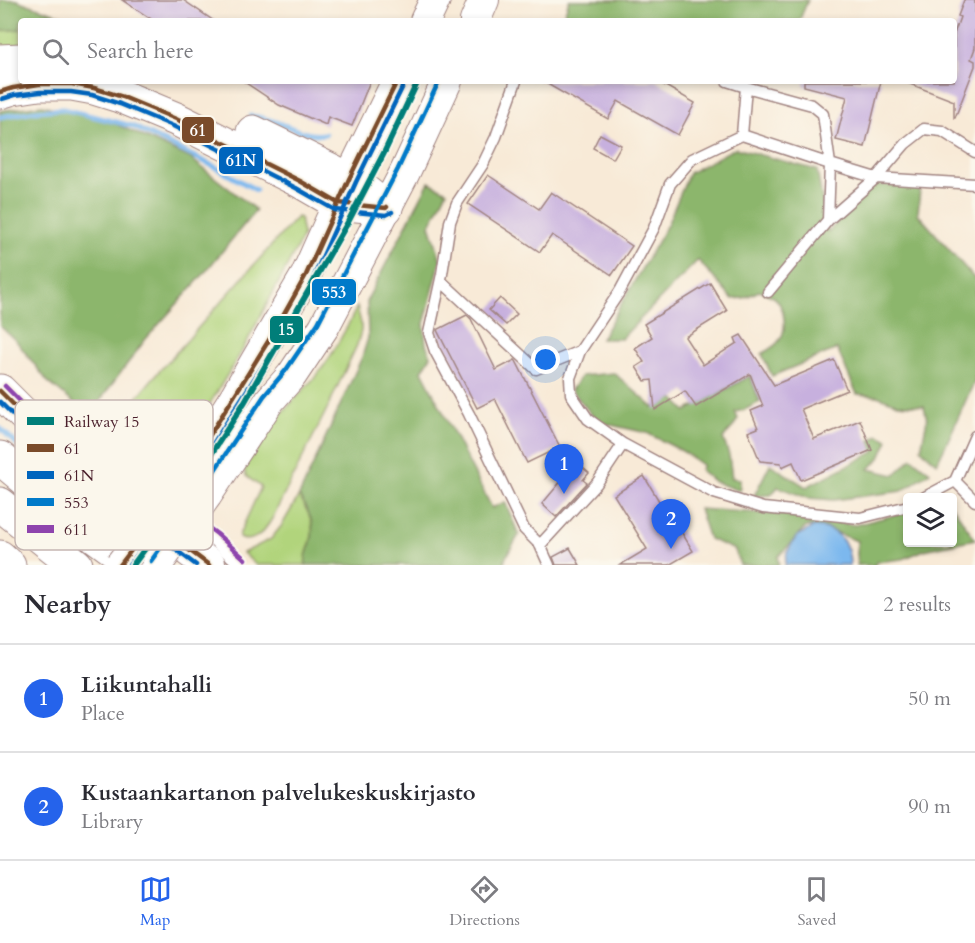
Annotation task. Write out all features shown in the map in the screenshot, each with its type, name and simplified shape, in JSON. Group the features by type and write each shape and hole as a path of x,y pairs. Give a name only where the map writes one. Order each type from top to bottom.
{"highway":[{"path":"0,61 18,60"},
{"path":"0,92 39,84 72,84 94,88 123,97 176,119 300,181 344,191"},
{"path":"149,84 186,99 344,191 386,208"},
{"path":"0,391 15,406"},
{"path":"0,458 15,470"},
{"path":"0,504 15,516"},
{"path":"57,550 76,565"},
{"path":"114,550 135,565"},
{"path":"189,550 209,565"},
{"path":"0,559 9,565"}],"main road":[{"path":"426,18 435,0"},
{"path":"476,18 484,0"},
{"path":"213,432 306,275 396,84"},
{"path":"213,486 270,400 292,375 324,327 405,172 446,84"},
{"path":"120,565 131,550"},
{"path":"157,565 168,550"}],"lane":[{"path":"515,84 496,137 483,164 457,204 450,222 441,281 429,333 435,351 469,414 524,529 540,545 549,565"},
{"path":"736,84 812,105 823,114 830,164 828,220"},
{"path":"742,135 746,87"},
{"path":"768,292 828,220 876,178 905,144 924,129 942,131 975,152"},
{"path":"903,507 860,519 763,508 714,493 623,444 588,419 571,394 570,378 580,351 620,291 654,228 670,184 692,159 742,135 876,178 975,184"},
{"path":"441,281 536,369 580,351"},
{"path":"934,493 955,482 975,436"},
{"path":"540,545 597,483 623,444"},
{"path":"955,482 975,501"},
{"path":"213,540 240,565"}],"green space":[{"path":"0,0 16,0 68,18 18,18 18,29 0,31"},
{"path":"569,0 808,0 800,18 563,18"},
{"path":"18,29 18,51 0,51 0,31"},
{"path":"42,105 116,124 190,158 256,210 145,340 100,400 70,400 48,382 17,342 0,326 0,111"},
{"path":"735,148 817,170 828,232 873,184 920,188 918,214 975,279 975,380 937,463 921,449 927,420 924,406 898,404 877,396 857,394 837,349 772,376 762,354 776,344 783,332 783,315 777,300 759,291 744,298 732,299 698,260 621,339 601,339 667,225 689,173"},
{"path":"429,182 447,191 430,225 441,260 424,324 426,344 431,356 422,371 492,508 505,502 519,535 503,565 306,565 312,523 299,496 362,357 368,338 367,300"},
{"path":"297,217 300,218 303,235 298,246 242,351 212,400 136,400"},
{"path":"357,307 361,331 357,345 272,519 254,538 244,540 239,538 261,487 246,476 244,468 278,417 318,374 330,357"},
{"path":"614,373 653,407 673,398 686,411 750,376 760,402 735,412 738,419 723,438 729,455 732,478 740,479 740,491 715,482 701,471 702,465 682,451 647,433 598,422 571,390 581,376"},
{"path":"878,435 888,440 880,458 869,469 894,475 912,458 930,472 902,491 834,500 808,498 778,487 771,495 754,496 770,464 806,487 874,452 870,440"},
{"path":"299,496 312,523 306,565 256,565 243,553 271,539"},
{"path":"699,509 791,515 855,525 903,513 903,547 938,547 903,559 876,562 875,565 857,565 857,541 821,526 806,527 778,557 779,565 740,565 735,550 709,539"},
{"path":"957,513 975,539 957,543"}],"water":[{"path":"813,527 829,529 840,537 848,550 850,565 785,565 787,552 796,537"}],"building":[{"path":"122,0 183,0 210,18 149,18"},
{"path":"964,0 975,0 975,48 971,59 975,61 975,66 954,118 954,101 910,84 957,84 957,26 960,17 958,16"},
{"path":"248,84 369,84 352,126 328,117 326,125 279,105"},
{"path":"547,84 662,84 695,103 678,135 618,101 608,119"},
{"path":"804,84 880,84 865,147 836,140 847,97 804,86"},
{"path":"600,134 621,145 613,159 593,148"},
{"path":"488,175 539,209 551,192 632,246 612,275 552,235 540,252 468,204"},
{"path":"710,283 727,311 685,337 703,365 737,343 735,338 741,335 774,385 834,360 847,390 801,409 814,439 860,420 872,450 801,480 793,462 782,467 781,463 760,461 748,432 758,428 751,411 763,406 750,374 696,407 685,391 655,410 652,380 645,381 636,367 644,362 635,348 652,337 644,324"},
{"path":"500,298 517,314 506,325 489,310"},
{"path":"467,315 496,370 516,361 560,447 527,463 495,399 477,408 437,330"},
{"path":"575,461 589,473 583,480 587,483 556,517 542,504 563,479 559,475"},
{"path":"644,476 693,551 669,565 620,565 647,549 614,495"},
{"path":"570,548 580,565 556,565 553,557"}],"waterway":[{"path":"0,117 63,109 132,126 256,190"},
{"path":"251,116 261,117 307,133 325,134"},
{"path":"0,428 15,442"}],"rail line":[{"name":"15","path":"213,451 244,403 348,222 417,84"},
{"name":"15","path":"133,565 144,550"}],"transit line":[{"name":"61","path":"0,92 39,84 72,84 94,88 123,97 176,119 300,181 338,203 387,207"},
{"name":"61","path":"213,430 274,332 306,275 349,179 396,84"},
{"name":"61N","path":"213,444 281,336 313,278 356,182 404,84"},
{"name":"553","path":"213,473 264,396 286,370 318,323 398,169 438,84"},
{"name":"61N","path":"2,99 40,92 92,95 173,126 335,210 386,215 392,212"},
{"name":"611","path":"5,386 19,400"},
{"name":"61","path":"0,391 15,406"},
{"name":"61N","path":"0,402 15,417"},
{"name":"611","path":"213,531 245,559"},
{"name":"61","path":"120,565 131,550"},
{"name":"61N","path":"129,565 140,550"},
{"name":"553","path":"151,561 159,550"},
{"name":"61N","path":"176,550 196,565"},
{"name":"61","path":"189,550 209,565"}],"place":[{"name":"Liikuntahalli","path":"564,494"},
{"name":"Kustaankartanon palvelukeskuskirjasto","path":"671,549"}]}
